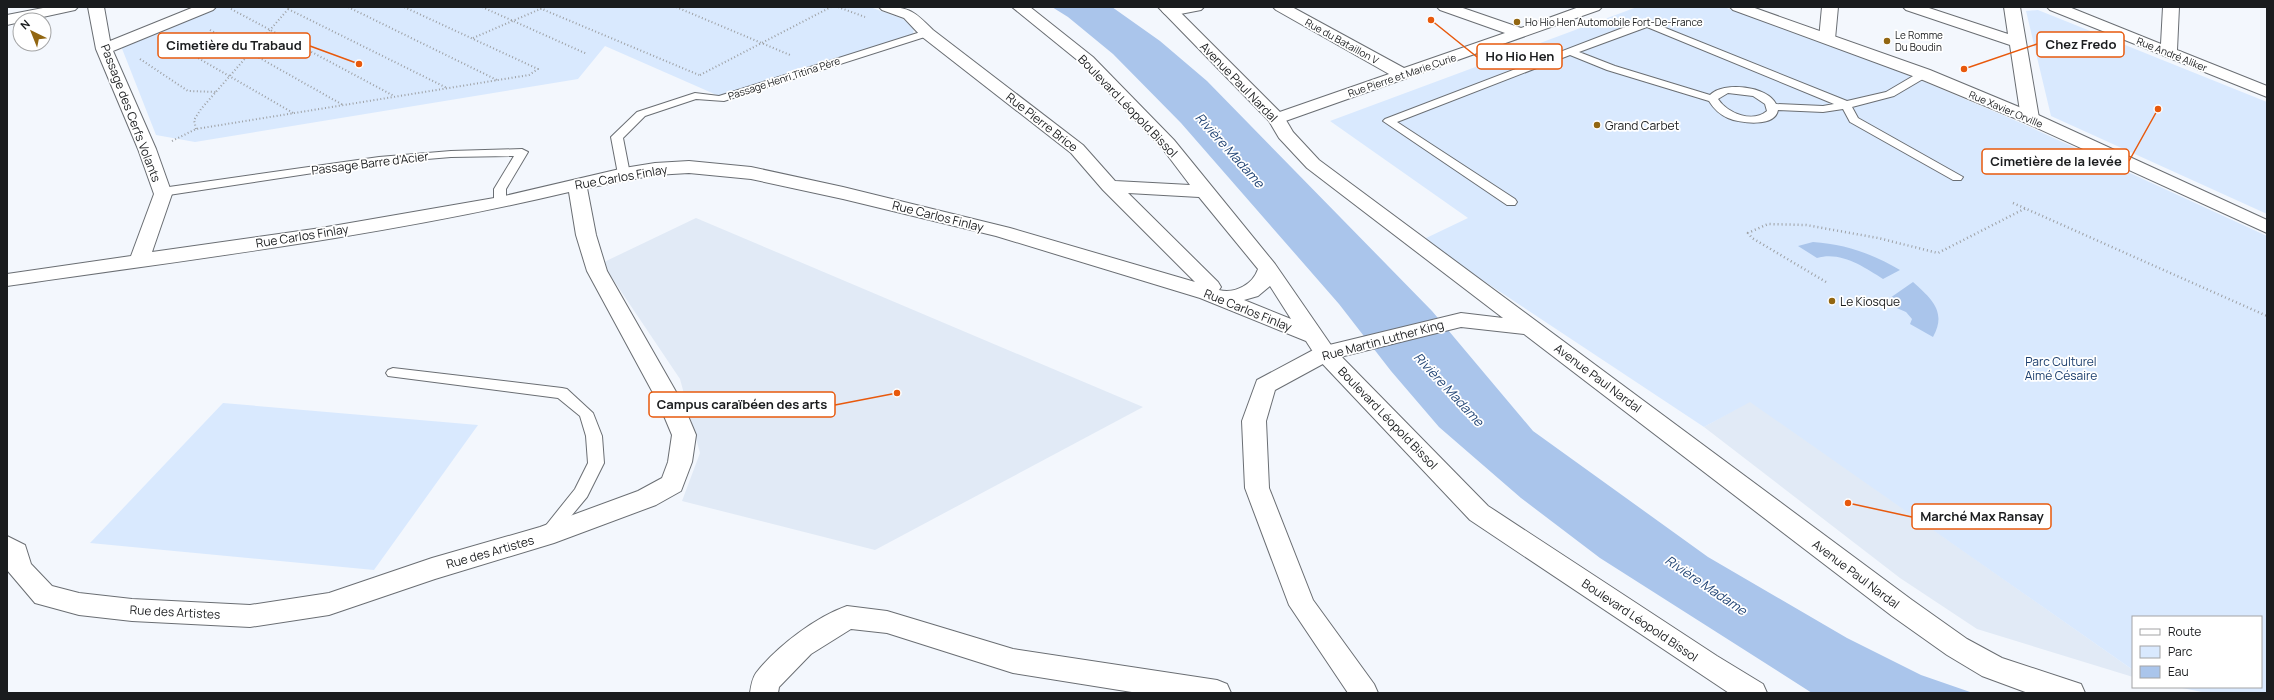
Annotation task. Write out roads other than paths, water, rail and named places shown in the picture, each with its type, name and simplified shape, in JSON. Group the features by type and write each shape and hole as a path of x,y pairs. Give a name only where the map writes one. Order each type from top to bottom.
{"street":[{"path":"7,20 70,7"},
{"name":"Passage des Cerfs Volants","path":"96,7 104,49 147,149 163,194 139,262"},
{"path":"104,49 208,7"},
{"name":"Rue Pierre Brice","path":"887,7 909,15 927,33 1077,148 1110,186 1211,287 1214,295"},
{"name":"Boulevard Léopold Bissol","path":"1020,7 1087,60 1168,144 1329,346 1479,513 1707,665 1753,693"},
{"path":"1168,9 1196,7"},
{"name":"Rue du Bataillon V","path":"1281,7 1404,75"},
{"path":"1446,7 1521,33"},
{"name":"Rue Pierre et Marie Curie","path":"1277,119 1594,7"},
{"name":"Rue Xavier Orville","path":"1738,7 1924,74 2030,118 2267,227"},
{"path":"1827,39 1830,7"},
{"path":"2012,7 2030,118"},
{"name":"Rue André Aliker","path":"2055,7 2267,92"},
{"path":"2169,52 2171,7"},
{"path":"1916,8 2018,42"},
{"name":"Avenue Paul Nardal","path":"1168,9 1277,119 1285,134 1313,164 1902,608 1959,648 2000,670 2072,693"},
{"name":"Rue Carlos Finlay","path":"7,280 139,262 321,234 500,202 656,168 689,167 751,173 843,193 1003,232 1214,295 1329,346"},
{"name":"Rue des Artistes","path":"7,546 16,552 19,568 44,595 79,604 132,610 250,616 329,604 432,569 545,536 647,498 672,484 680,462 684,435 667,397 597,271 586,235 577,184"},
{"path":"1110,186 1205,192"},
{"path":"1214,295 1243,295 1258,288 1267,278 1268,268"},
{"name":"Rue Martin Luther King","path":"1461,320 1478,288"},
{"name":"Rue Martin Luther King","path":"1364,693 1302,605 1257,488 1254,421 1265,386 1329,346 1461,320 1532,329"},
{"path":"764,693 766,682 800,646 847,617 887,622 1013,661 1217,693"}],"lane":[{"path":"1511,202 1389,121 1637,26 1648,24 1846,104 1854,120 1957,177"},
{"name":"Passage Henri Titina Père","path":"624,174 617,137 641,114 695,96 720,99 927,33"},
{"path":"1570,52 1611,68 1713,99 1719,109 1736,117 1755,119 1770,115 1773,112 1773,107"},
{"path":"1713,99 1719,92 1741,90 1764,97 1773,107 1823,109 1890,94 1924,74"},
{"name":"Passage Barre d'Acier","path":"162,192 379,160 451,154 522,152 500,188 500,202"},
{"path":"393,373 562,393 586,413 594,436 596,463 582,493 545,536"}],"water":[{"name":"Rivière Madame","path":"1052,7 1112,7 1160,41 1207,81 1432,311 1533,431 1708,557 1847,638 1921,675 1973,693 1812,693 1600,558 1521,498 1439,427 1391,371 1339,304 1181,123 1113,54 1068,17"},
{"path":"1813,242 1836,245 1858,251 1880,259 1900,270 1883,279 1852,261 1843,258 1826,256 1817,258 1798,246"},
{"path":"1913,282 1931,300 1938,313 1937,328 1933,337 1910,324 1912,319 1906,312 1892,306 1890,298"}],"place":[{"name":"Ho Hio Hen","path":"1431,20"},
{"name":"Ho Hio Hen Automobile Fort-De-France","path":"1517,22"},
{"name":"Le Romme Du Boudin","path":"1887,41"},
{"name":"Cimetière du Trabaud","path":"359,64"},
{"name":"Chez Fredo","path":"1964,69"},
{"name":"Cimetière de la levée","path":"2158,109"},
{"name":"Grand Carbet","path":"1597,125"},
{"name":"Le Kiosque","path":"1832,301"},
{"name":"Campus caraïbéen des arts","path":"897,393"},
{"name":"Marché Max Ransay","path":"1848,503"}],"park label":[{"name":"Parc Culturel Aimé Césaire","path":"2061,368"}]}
